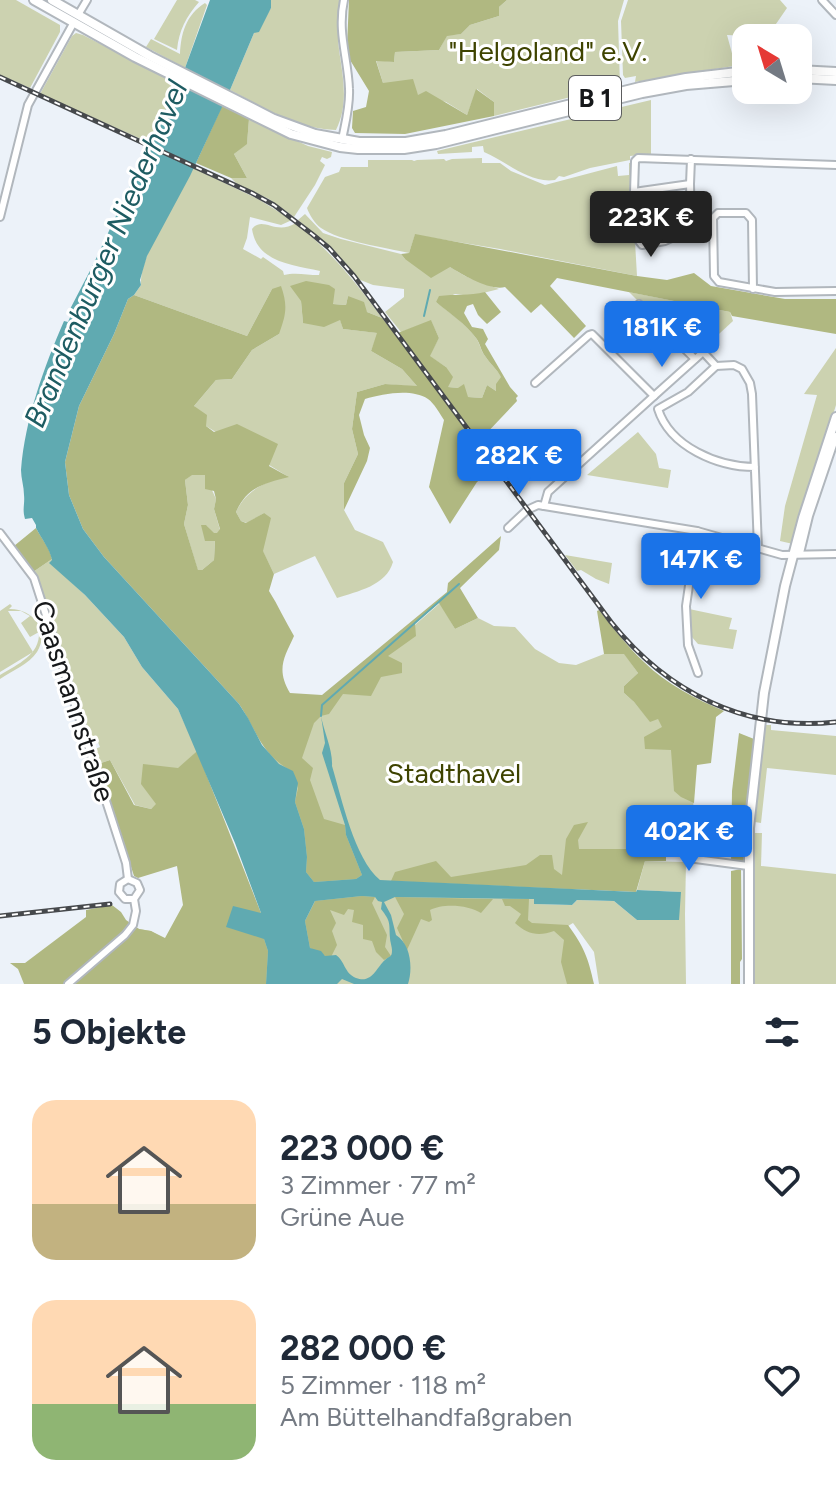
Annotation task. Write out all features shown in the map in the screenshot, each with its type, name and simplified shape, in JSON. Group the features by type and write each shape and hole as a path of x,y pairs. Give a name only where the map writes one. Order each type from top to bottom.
{"main road":[{"name":"B 1","path":"34,0 76,18 234,102 341,144 384,150 436,144 642,93 732,81"},
{"name":"B 1","path":"52,0 76,18"},
{"path":"812,71 836,72"},
{"name":"B 1","path":"341,144 406,142 446,135 656,84 732,73"},
{"path":"812,79 836,80"},
{"path":"749,984 748,866 764,693 785,586 796,554 803,518 835,423"}],"street":[{"path":"0,217 28,105 87,0"},
{"path":"341,144 349,91 342,36 344,0"},
{"path":"822,0 836,15"},
{"path":"691,159 690,230 681,236 642,245 638,240 634,192 635,161 638,158 691,159 836,165"},
{"path":"634,192 690,184"},
{"path":"753,289 752,220 746,213 718,213 713,218 715,279 719,282 753,289 775,292 836,291"},
{"path":"639,304 695,359"},
{"path":"535,383 592,334 654,396"},
{"path":"544,506 548,492 702,353 716,366"},
{"path":"755,467 743,467 695,451 661,420 658,409 688,392 716,366 738,366 746,373 753,395 758,548"},
{"path":"820,473 836,436"},
{"path":"508,528 532,506 544,506 697,531 782,555 836,554"},
{"path":"697,531 686,606 688,645 698,673"},
{"name":"Caasmannstraße","path":"0,533 21,558 36,585 126,863 128,879"},
{"path":"690,825 688,858 748,866"},
{"name":"Caasmannstraße","path":"128,879 139,886 139,894 134,899 125,899 119,892 120,884 128,879"},
{"path":"68,984 133,925 136,911 134,899"}],"green space":[{"path":"0,0 16,0 60,25 60,32 30,88 0,75"},
{"path":"177,0 199,2 184,24 177,50 154,39"},
{"path":"271,0 341,0 338,38 344,100 336,130 294,121 230,90 254,33 271,8"},
{"path":"349,0 507,0 499,7 499,16 470,25 461,34 447,36 439,50 395,52 394,62 376,61 383,83 413,79 418,95 426,91 467,115 476,89 494,102 494,116 405,134 355,133 352,128 353,111 366,107 369,91 350,60 347,46"},
{"name":"\"Helgoland\" e.V.","path":"507,0 624,0 618,21 620,85 494,116 494,102 477,89 467,115 446,102 383,83 376,60 394,62 395,52 439,50 447,35 461,34 470,25 499,16 499,7"},
{"path":"628,0 780,0 787,8 776,24 732,24 732,35 727,35 732,66 635,82 636,76 625,78 623,75 621,21"},
{"path":"205,3 207,5 185,68 146,47 151,39 180,54 186,25 193,13"},
{"path":"76,33 178,84 150,143 40,94"},
{"name":"\"Helgoland\" e.V.","path":"651,100 651,154 630,156 630,160 559,176 555,180 527,175 484,152 483,146 472,147 472,152 438,154 437,151"},
{"path":"222,106 249,119 247,144 234,154 247,178 231,178 196,163"},
{"path":"249,119 308,146 332,152 327,159 322,157 320,161 325,165 294,217 231,178 247,178 234,154 247,143"},
{"path":"482,158 482,163 500,163 545,185 617,166 618,176 629,175 629,163 633,163 637,276 415,235 409,253 329,233 317,224 307,208 325,177 339,172 341,167 368,167 368,160"},
{"path":"193,168 258,199 292,220 281,225 250,217 243,249 261,259 263,257 284,275 319,275 320,271 269,256 255,240 252,229 261,224 282,227 296,223 342,268 382,318 367,312 348,296 346,305 301,301 303,323 340,319 343,329 378,333 371,351 402,369 418,387 385,384 357,392 352,429 358,454 344,483 344,510 355,530 383,542 393,562 384,577 362,590 337,598 315,556 274,574 262,550 264,513 247,523 241,521 236,512 245,498 257,488 287,476 206,426 194,406 216,380 232,379 252,350 279,334 272,289 247,336 134,295 141,285 142,272 153,242"},
{"path":"305,214 323,233 401,254 405,259 450,267 499,289 471,296 455,294 436,302 463,323 476,338 502,378 496,391 487,385 482,398 467,397 458,388 447,387 446,367 429,356 439,338 431,321 401,332 385,312 404,297 404,289 373,285 358,279 330,247 298,220"},
{"path":"415,234 637,276 667,280 694,273 711,286 785,299 836,299 836,334 732,316 730,312 557,278 550,286 586,326 574,338 541,304 531,313 505,287 484,285 450,267 431,278 401,254 409,253"},
{"path":"306,281 335,289 333,304 346,305 348,296 364,302 367,312 382,318 395,334 431,320 439,338 430,356 446,367 453,377 448,387 458,388 464,384 468,397 482,398 487,385 496,391 501,377 472,333 436,302 439,296 485,292 501,312 487,324 473,304 467,306 464,313 472,327 483,329 488,339 485,344 518,396 517,401 482,438 501,460 477,482 450,524 429,487 444,420 430,401 414,394 388,394 365,399 359,415 370,448 344,510 344,483 358,454 352,429 357,392 385,384 417,386 402,369 371,351 377,333 343,329 340,320 324,327 303,323 301,301 290,286"},
{"path":"281,286 285,299 285,316 279,334 252,350 232,379 216,380 194,406 207,415 206,426 214,432 237,424 278,444 269,466 289,477 251,492 236,512 246,523 264,513 271,518 263,551 274,574 269,591 294,636 282,670 290,693 322,695 447,592 448,583 501,536 499,550 460,588 478,618 455,629 439,603 415,623 416,636 388,656 402,663 402,673 381,677 371,696 343,694 329,714 321,716 314,723 302,758 313,768 310,780 324,819 345,825 362,875 356,879 314,882 306,872 304,829 295,802 298,788 293,772 266,750 239,704 104,557 83,529 69,495 65,462 79,406 128,299 134,295 247,336 272,289","holes":["192,475 205,475 205,489 214,491 214,509 220,529 214,533 206,525 201,525 205,541 215,541 214,560 198,570 184,524 188,505 185,480"]},
{"path":"629,292 730,312 733,321 694,357"},
{"path":"836,348 836,405 793,544 780,541 785,506 817,395 804,394"},
{"path":"638,432 656,454 659,468 671,470 668,488 587,475"},
{"path":"191,475 205,475 216,499 214,509 220,530 217,534 213,533 206,525 215,540 214,560 198,571 184,524 188,505 185,480"},
{"path":"36,528 52,559 33,572 14,546"},
{"path":"565,555 612,563 609,584 581,570 577,571"},
{"path":"52,559 124,637 142,667 178,709 197,751 179,768 151,809 135,805 110,760 98,764 94,753 100,747 98,742 90,740 33,572"},
{"name":"Stadthavel","path":"440,603 455,629 478,618 494,626 515,627 535,649 559,663 576,665 604,654 624,653 638,673 624,686 624,693 650,721 658,718 695,780 690,855 686,862 686,984 599,984 594,952 573,923 568,926 593,984 68,984 133,925 164,939 305,921 315,902 269,753","holes":["578,849 684,849 684,862 645,861 637,890 680,892 637,920 614,901 577,900 572,905 535,904 534,899 576,889"]},
{"path":"10,604 9,609 17,610 25,612 32,616 37,622 42,636 41,644 30,660 0,679 0,675 32,653 0,672 0,611","holes":["8,611 21,611 30,616 21,623 30,637 39,632 33,652"]},
{"path":"689,609 732,618 729,629 737,630 733,649 698,644 691,636"},
{"path":"599,610 653,670 682,690 724,711 716,717 711,763 697,765 694,803 674,791 671,750 645,749 644,737 662,727 658,719 650,722 624,693 624,686 638,673 624,654 604,654"},
{"path":"764,725 771,725 771,730 836,736 836,775 767,768 761,823 755,822"},
{"path":"739,733 754,739 743,862 731,863 732,791"},
{"path":"197,751 261,913 268,951 266,984 24,984 18,969 10,963 25,963 86,917 86,910 112,905 139,929 165,938 183,905 177,866 138,878 134,876 98,764 110,760 134,805 151,809 156,804 141,784 143,764 178,768"},
{"path":"588,822 578,840 579,849 666,849 666,861 645,861 636,892 391,881 395,872 436,861 451,877 526,865 540,855 552,855 554,869 562,875 566,839 574,825"},
{"path":"753,833 762,833 761,866 836,874 836,984 752,984"},
{"path":"741,869 740,984 731,984 731,871"},
{"path":"375,897 372,903 387,935 385,947 391,956 384,960 376,952 372,941 363,939 363,925 352,922 354,910 348,909 344,915 330,910 336,923 332,931 337,945 331,957 310,948 305,921 315,901"},
{"path":"395,897 493,899 481,913 456,906 430,910 432,920 421,919 407,950 397,928 404,914"},
{"path":"502,899 529,899 528,920 532,923 568,925 585,953 594,984 567,984 561,962 564,940 554,931 538,934 524,930 515,923 521,914 505,906"}],"water":[{"name":"Brandenburger Niederhavel","path":"210,0 271,0 271,8 259,32 254,33 190,176 147,256 141,285 128,299 79,406 65,462 69,495 83,529 104,557 239,704 262,745 279,764 293,771 298,783 295,802 304,829 306,872 314,882 356,879 362,875 346,835 322,753 325,743 321,716 350,827 363,858 380,880 681,892 679,920 637,920 614,901 577,900 572,905 534,904 534,899 395,897 384,902 396,935 408,951 408,984 354,984 342,979 337,984 266,984 268,951 264,939 226,927 233,906 261,913 178,709 142,667 124,637 85,595 49,563 51,556 36,525 32,518 25,519 21,473 31,413 64,321 68,322 71,315 68,313 185,68","holes":["375,897 382,902 381,909 389,922 392,953 366,979 356,978 336,955 325,956 321,951 310,948 305,921 315,901"]}],"waterway":[{"path":"424,316 430,290"},
{"path":"321,716 322,705 459,584"}],"railway":[{"path":"0,77 252,193 274,205 329,248 354,276 611,622 657,669 710,702 740,713 770,720 836,722"},
{"path":"0,916 110,904"}]}
